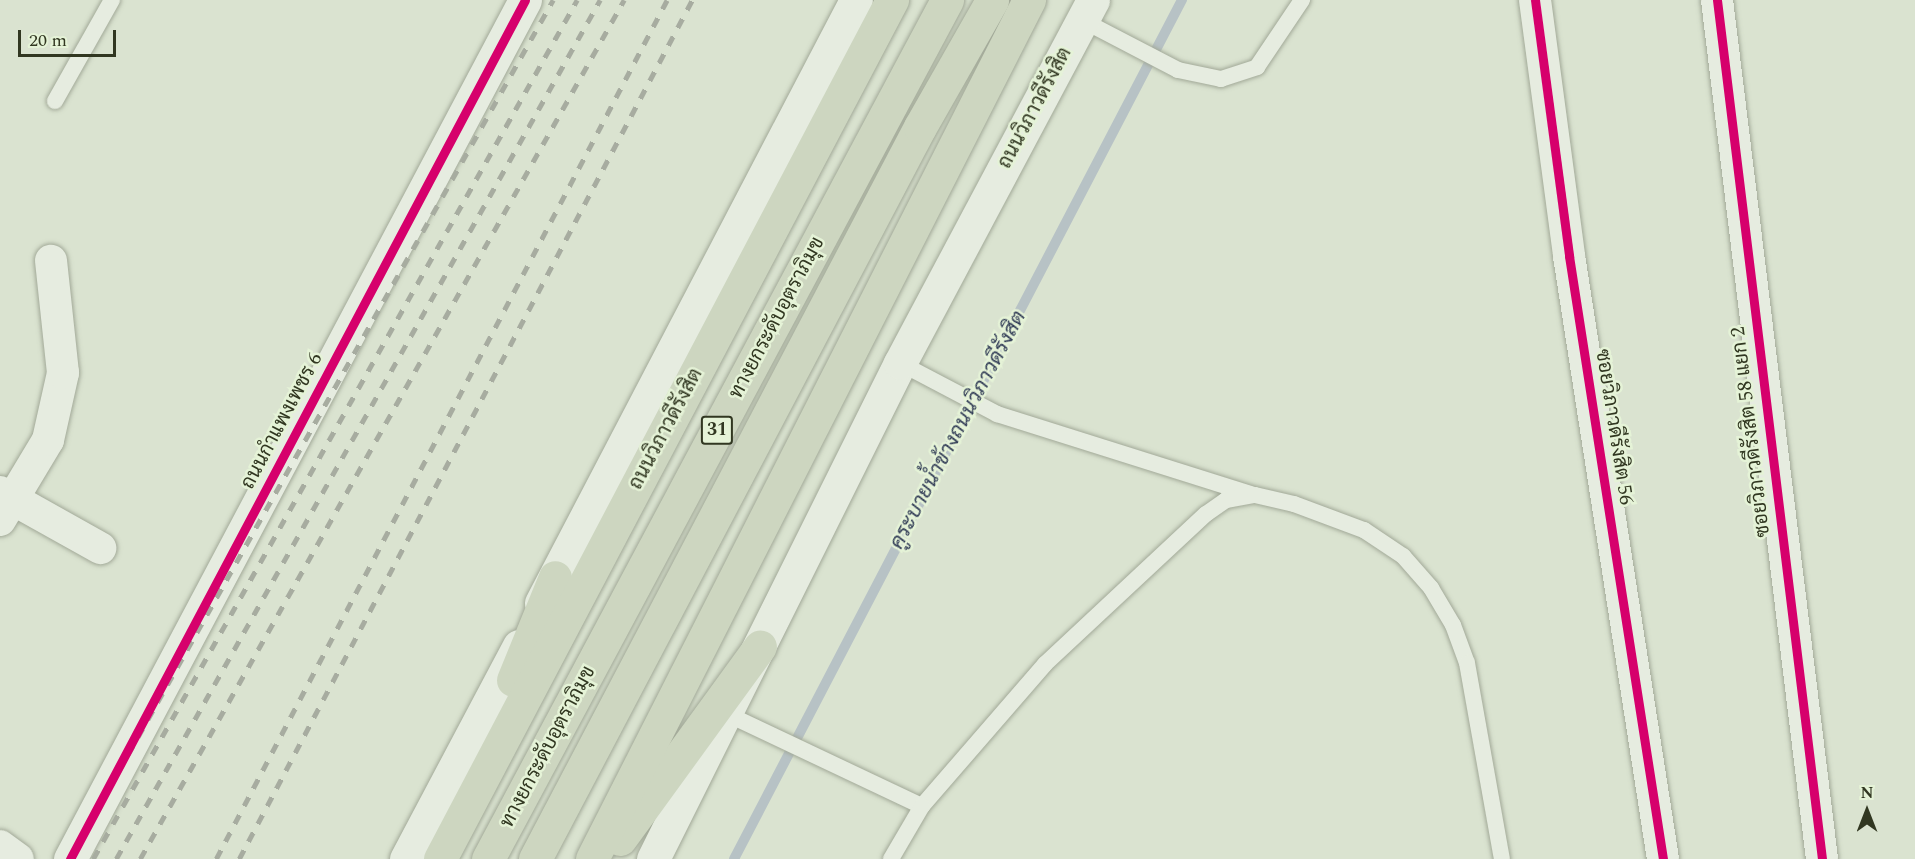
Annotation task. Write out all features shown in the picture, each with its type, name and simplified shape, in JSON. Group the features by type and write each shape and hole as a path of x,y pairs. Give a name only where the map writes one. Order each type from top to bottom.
{"highway":[{"name":"ถนนวิภาวดีรังสิต","path":"440,858 892,0"},
{"name":"ทางยกระดับอุตราภิมุข","path":"488,859 946,0"},
{"name":"ทางยกระดับอุตราภิมุข","path":"535,859 909,148 992,0"},
{"path":"592,859 1029,0"},
{"path":"440,858 555,577"},
{"path":"605,859 760,646"}],"main road":[{"name":"ถนนกำแพงเพชร 6","path":"70,859 525,0"},
{"name":"ถนนวิภาวดีรังสิต","path":"406,859 856,0"},
{"name":"ถนนวิภาวดีรังสิต","path":"653,859 900,363 1087,10"}],"street":[{"name":"ซอยวิภาวดีรังสิต 56","path":"1535,0 1569,256 1663,859"},
{"name":"ซอยวิภาวดีรังสิต 58 แยก 2","path":"1717,0 1822,859"},
{"path":"51,261 63,373 48,440 4,504 100,548"},
{"path":"0,846 18,859"}],"lane":[{"path":"55,100 112,0"},
{"path":"1087,10 1130,45 1178,70 1221,79 1257,68 1302,0"},
{"path":"900,363 997,414 1255,495 1294,504 1364,530 1403,556 1431,588 1453,625 1467,663 1502,859"},
{"path":"891,859 922,806 1071,640 1206,514 1226,500 1255,495"},
{"path":"725,713 922,806"}],"waterway":[{"name":"คูระบายน้ำข้างถนนวิภาวดีรังสิต","path":"734,859 1182,0"}],"railway":[{"path":"69,859 553,0"},
{"path":"93,859 577,0"},
{"path":"116,859 600,0"},
{"path":"140,859 624,0"},
{"path":"216,859 667,0"},
{"path":"239,859 692,0"}],"cycle path":[{"path":"70,859 525,0"},
{"path":"1535,0 1569,256 1663,859"},
{"path":"1717,0 1822,859"}]}
